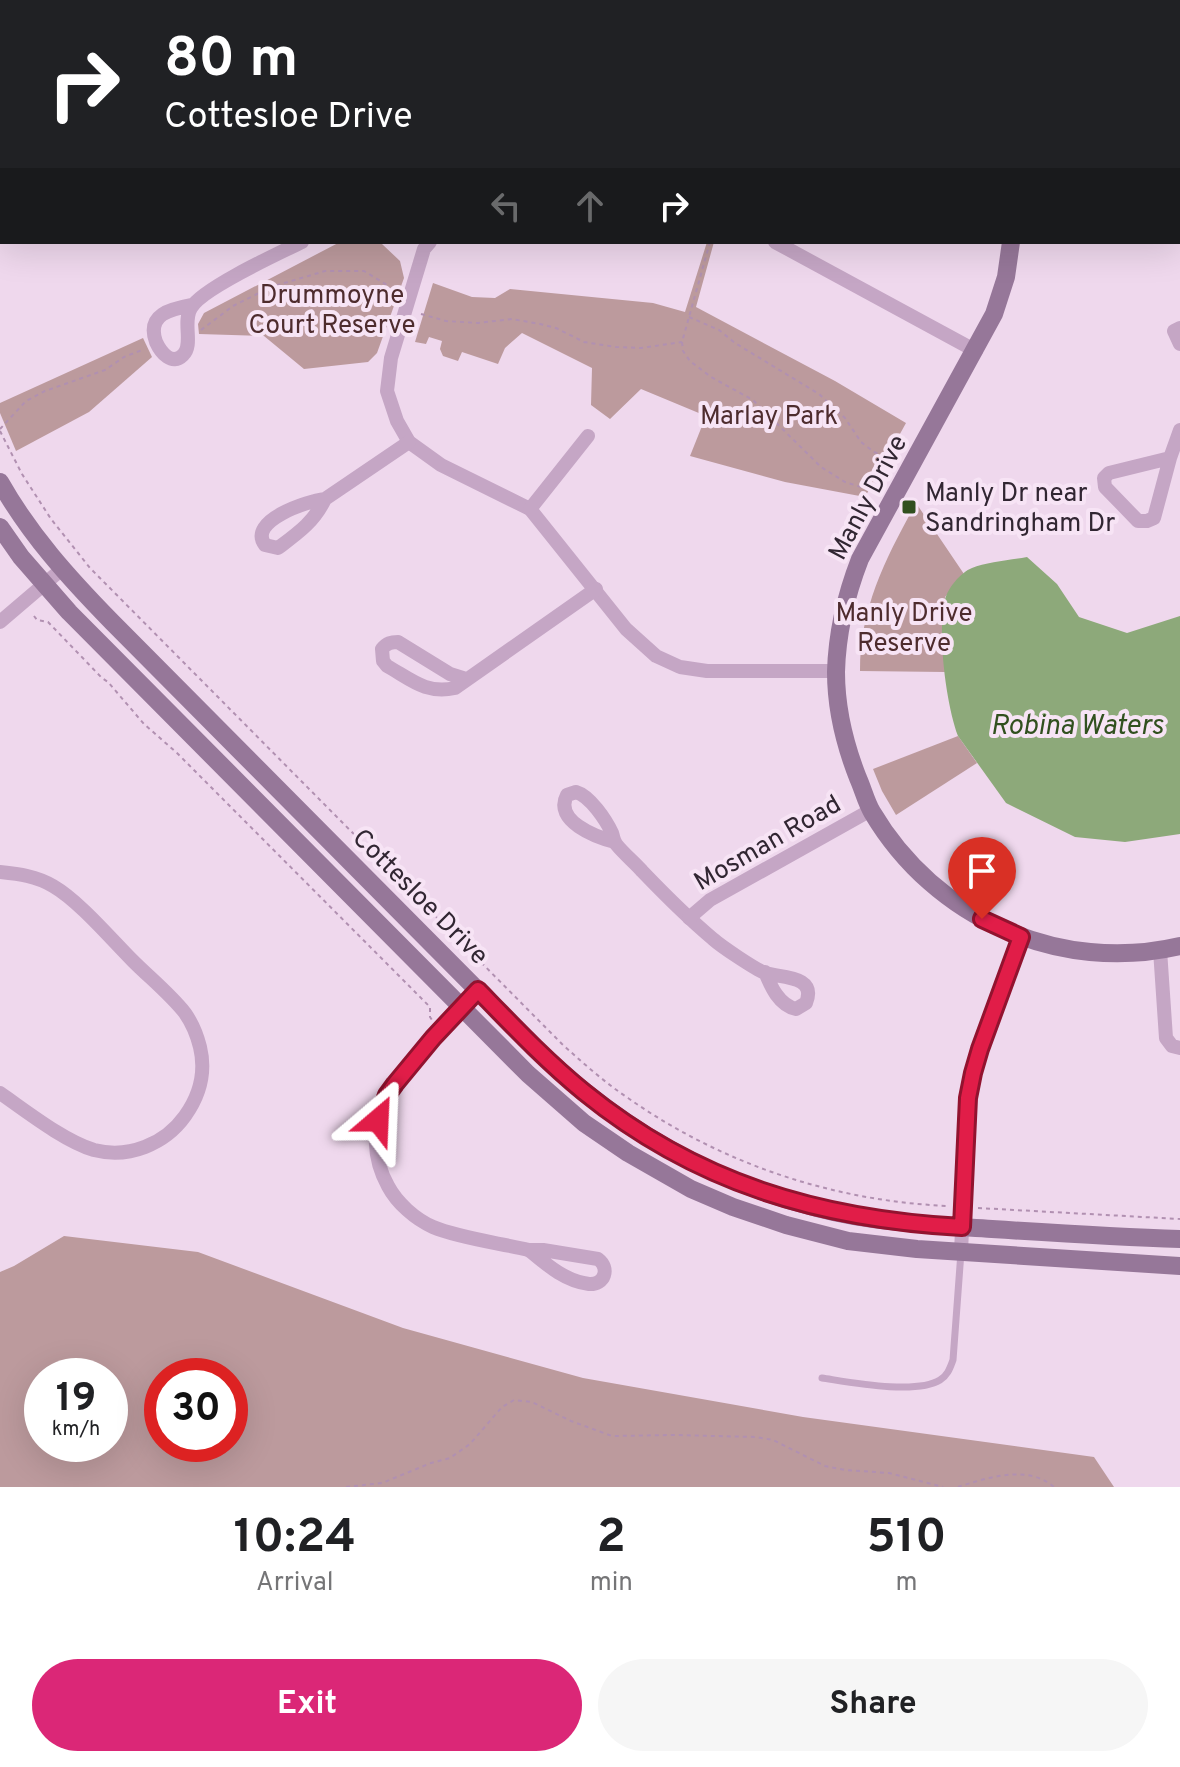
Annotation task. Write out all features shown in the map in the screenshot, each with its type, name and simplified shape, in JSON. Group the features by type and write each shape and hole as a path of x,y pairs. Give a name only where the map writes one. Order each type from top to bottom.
{"main road":[{"name":"Manly Drive","path":"1011,244 1006,277 994,314 860,559 850,587 842,615 836,671 843,732 871,810 910,863 942,892 977,916 1021,937 1059,948 1130,953 1180,946"},
{"name":"Cottesloe Drive","path":"0,482 36,537 62,569 530,1043 582,1090 633,1128 685,1158 741,1184 818,1209 883,1221 1180,1239"},
{"name":"Cottesloe Drive","path":"0,527 43,585 461,1008 537,1083 584,1123 628,1153 691,1189 754,1215 816,1233 879,1246 1180,1266"}],"street":[{"path":"192,305 158,317 154,329 157,344 166,356 175,359 186,352 188,313 200,298 298,244"},
{"path":"422,244 391,358 387,391 397,421 409,442 441,465 530,509 626,629 656,656 680,667 707,671 836,671"},
{"path":"779,244 976,351"},
{"path":"1180,328 1174,331 1180,344"},
{"path":"1170,458 1109,473 1104,478 1105,487 1138,521 1154,518 1180,430"},
{"path":"530,509 588,436"},
{"path":"325,499 409,442"},
{"path":"0,622 62,569"},
{"path":"466,679 450,674 398,642 386,644 382,649 383,661 387,666 421,686 439,691 455,688 596,589"},
{"name":"Mosman Road","path":"689,918 710,900 871,810"},
{"path":"615,842 718,944 765,972"},
{"path":"0,872 36,878 55,887 106,934 186,1014 200,1047 202,1072 193,1105 171,1132 150,1145 127,1152 94,1150 75,1142 0,1093"},
{"path":"961,1252 968,1098 980,1049 1021,937"},
{"path":"1160,950 1166,1038 1172,1046 1180,1048"},
{"path":"478,990 433,1038 387,1095 375,1134 376,1147 381,1171 391,1191 419,1219 432,1227 529,1250 598,1259 603,1263 604,1276 600,1282 593,1284 564,1276 529,1250"}],"lane":[{"path":"822,1378 875,1385 918,1386 937,1382 948,1374 953,1360 961,1252"}],"path":[{"path":"709,244 688,317 683,351 690,361 711,377 753,400 821,467 845,482 877,492"},
{"path":"187,334 206,327 233,306 271,287 325,271 364,271 387,285 404,309 446,321 478,323 512,319 556,328 584,342 616,347 641,348 682,342"},
{"path":"688,317 719,330 819,394 845,418 861,442 874,452 894,460"},
{"path":"0,430 26,401 105,370 124,357 157,344"},
{"name":"Cottesloe Drive","path":"0,430 22,474 51,519 90,568 551,1033 596,1074 629,1099 691,1137 767,1171 849,1195 938,1206"},
{"path":"34,616 37,620 48,622 108,682 144,724 177,753 430,1007 433,1021"},
{"path":"991,1208 1180,1219"},
{"path":"346,1487 382,1483 450,1458 470,1444 502,1407 514,1400 532,1402 612,1436 756,1437 773,1440 825,1466 889,1473 943,1487"},
{"path":"958,1487 1002,1475 1041,1478 1054,1487"}],"green space":[{"name":"Drummoyne Court Reserve","path":"336,244 382,244 400,261 404,278 377,353 368,362 304,369 264,336 199,334 198,324 204,313"},
{"name":"Marlay Park","path":"706,244 713,244 696,307 835,381 906,423 865,497 785,482 690,456 706,416 641,389 610,419 591,405 592,368 522,333 505,348 498,364 462,352 458,361 443,356 440,349 442,341 429,337 426,344 415,342 433,283 472,297 495,298 510,289 653,303 685,312"},
{"path":"143,338 152,357 89,412 16,451 0,413 0,403"},
{"name":"Manly Drive Reserve","path":"916,503 964,574 945,597 945,672 860,671 861,648 870,604 885,563"},
{"path":"958,736 977,763 896,815 873,769"},
{"path":"64,1236 198,1252 403,1328 583,1378 803,1417 1094,1457 1114,1487 0,1487 0,1272"}],"water":[{"name":"Robina Waters","path":"1027,557 1057,584 1079,617 1127,633 1180,616 1180,834 1125,842 1075,837 1006,803 958,736 944,668 942,631 946,596 959,577 972,568"}],"place":[{"name":"Manly Dr near Sandringham Dr","path":"909,507"}],"route":[{"path":"378,1120 387,1095 395,1084 478,990 530,1043 599,1104 668,1149 721,1176 818,1209 883,1221 962,1227 968,1098 973,1073 1021,937 982,919"}]}
